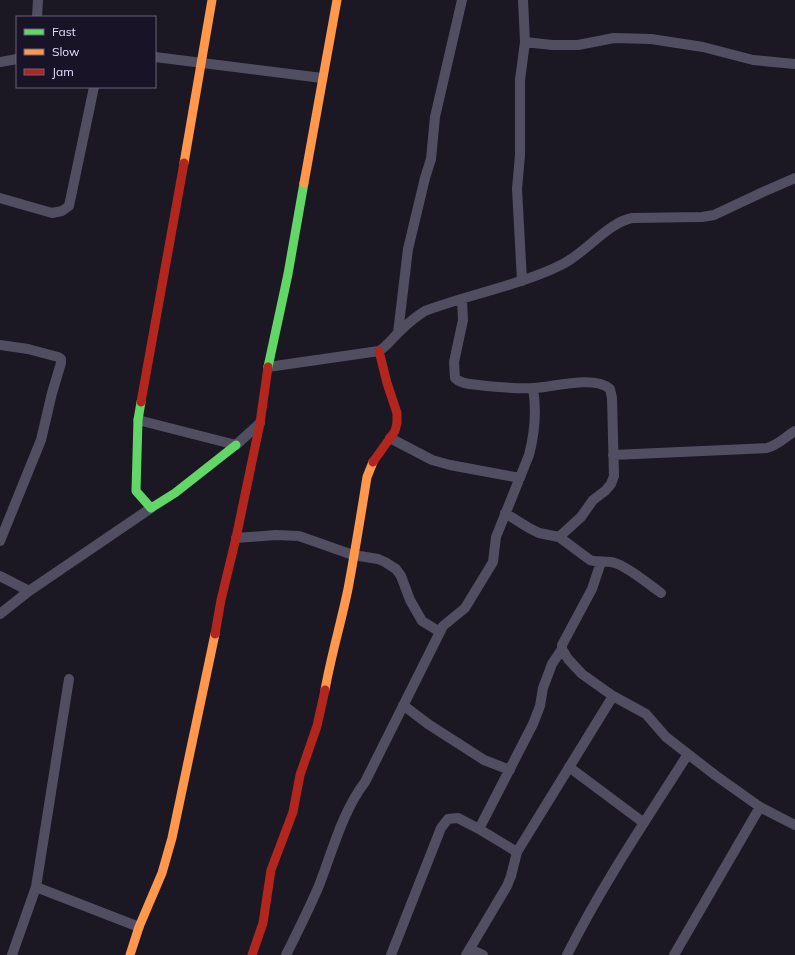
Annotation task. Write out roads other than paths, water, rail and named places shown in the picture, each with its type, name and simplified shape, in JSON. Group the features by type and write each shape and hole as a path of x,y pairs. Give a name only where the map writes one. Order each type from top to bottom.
{"street":[{"path":"37,16 38,0"},
{"path":"151,508 136,492 138,420 169,254 212,0"},
{"path":"130,955 139,928 162,872 172,838 219,617 221,600 236,538 260,423 268,368 288,274 337,0"},
{"path":"398,333 408,249 431,159 435,117 462,0"},
{"path":"522,281 517,189 520,155 520,80 525,42 523,0"},
{"path":"525,42 578,45 614,38 651,40 703,47 753,60 795,64"},
{"path":"156,57 322,78"},
{"path":"0,62 16,59"},
{"path":"0,198 52,213 62,211 69,206 94,88"},
{"path":"268,368 379,351 386,347 398,333 425,311 522,281 545,272 570,260 616,224 624,220 632,218 702,217 714,215 795,178"},
{"path":"462,299 463,320 454,362 455,378 458,381 483,386 533,388 583,383 600,384 606,386 610,390 612,398 614,476 611,484 605,491 593,500 581,517 559,537"},
{"path":"0,345 28,349 61,359 41,440 0,541"},
{"path":"252,955 263,923 271,870 293,812 300,775 317,726 324,699 329,665 343,613 367,477 375,458 390,438 397,423 396,413 379,351"},
{"path":"286,955 317,889 356,793 365,782 443,626 465,608 493,562 496,537 529,455 535,430 536,411 533,388"},
{"path":"138,420 236,444"},
{"path":"0,614 29,591 175,493 260,423"},
{"path":"613,455 766,448 780,443 788,435 795,431"},
{"path":"390,438 432,460 450,465 520,478"},
{"path":"505,513 539,533 559,537 590,560 614,562 622,566 661,593"},
{"path":"236,538 276,534 299,536 353,554 378,559 391,564 401,576 410,600 422,621 440,632"},
{"path":"479,829 533,724 540,706 543,688 552,664 562,649 562,645 592,589 601,562"},
{"path":"0,576 29,591"},
{"path":"562,649 568,659 582,674 612,696 646,714 658,730 715,775 760,807 795,825"},
{"path":"12,955 36,887 69,679"},
{"path":"483,955 468,952 507,886 517,852 612,696"},
{"path":"403,705 428,724 484,760 510,770"},
{"path":"567,955 608,879 688,754"},
{"path":"569,768 644,823"},
{"path":"674,955 760,807"},
{"path":"391,955 441,828 448,819 458,818 517,852"},
{"path":"36,887 139,928"}]}
